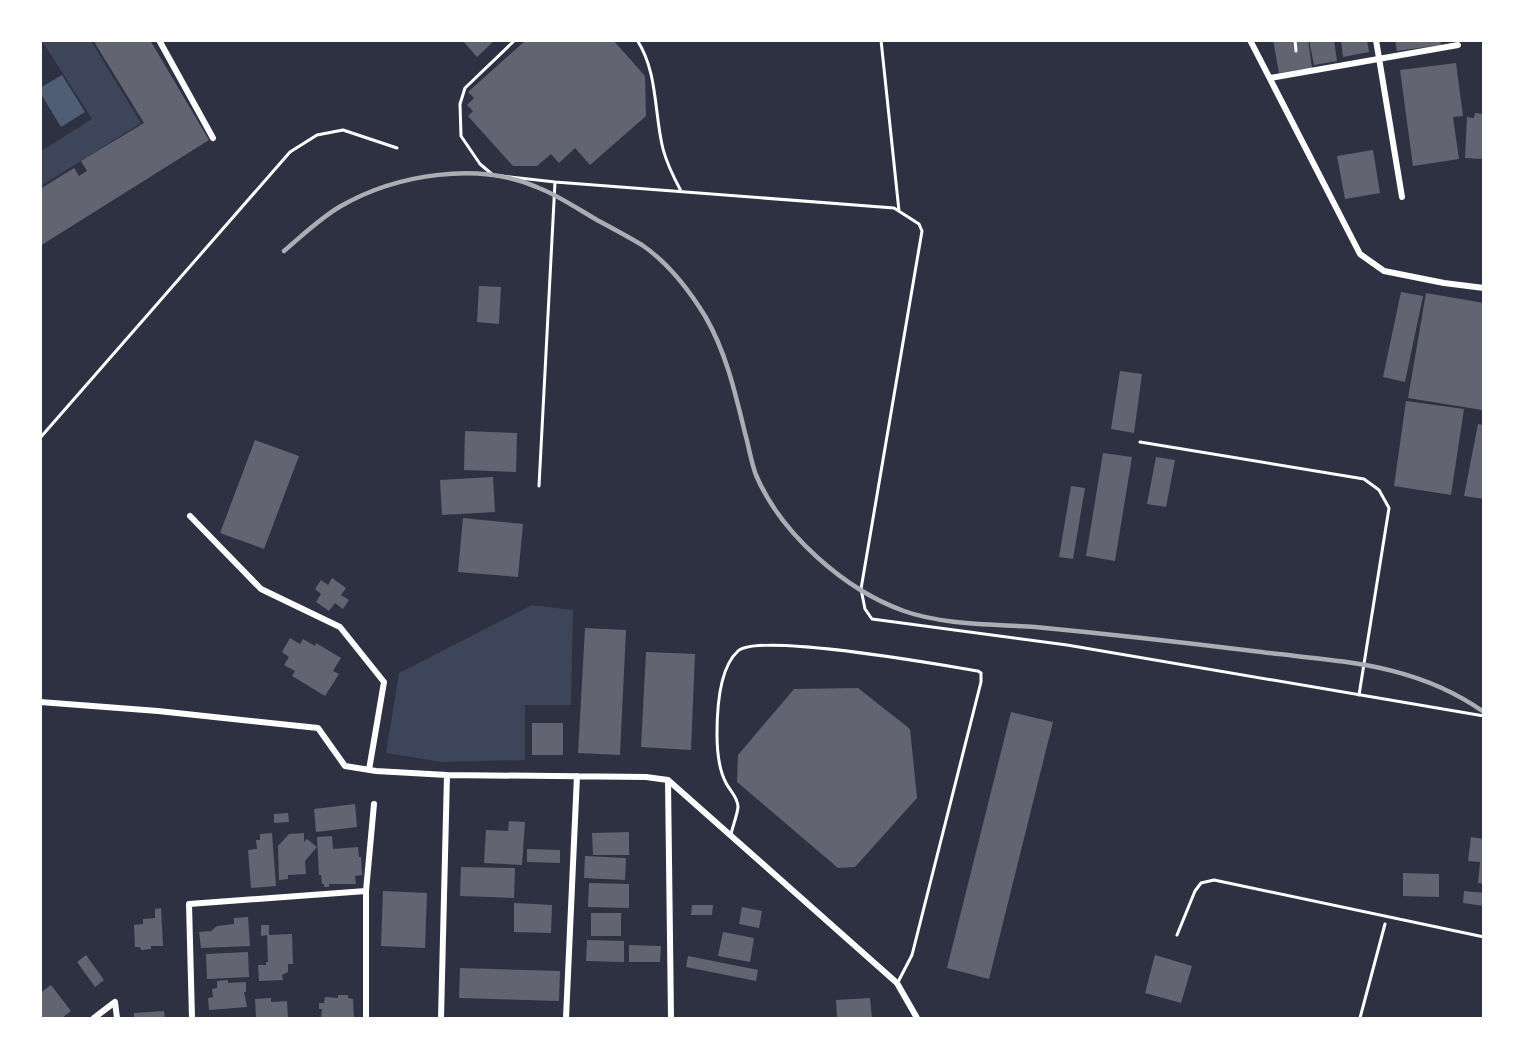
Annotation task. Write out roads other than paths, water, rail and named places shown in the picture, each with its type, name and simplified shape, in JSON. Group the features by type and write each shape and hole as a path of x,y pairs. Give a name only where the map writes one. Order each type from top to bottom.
{"street":[{"path":"159,40 213,138"},
{"path":"1250,40 1360,254 1384,271 1484,288"},
{"path":"1376,40 1402,197"},
{"path":"1270,78 1458,45"},
{"path":"190,516 261,589 340,627 384,682 369,770"},
{"path":"40,702 158,711 318,728 345,766 369,770 447,775 646,777 668,780 897,983 917,1018"},
{"path":"441,1018 447,775"},
{"path":"566,1018 578,776"},
{"path":"668,780 671,1018"},
{"path":"366,1018 366,891 374,804"},
{"path":"192,1018 189,904 366,891"},
{"path":"94,1018 115,1002 117,1018"}],"lane":[{"path":"515,40 465,88 460,104 460,136 480,164 493,175 555,182 894,208 919,224 922,231 861,589 865,609 872,619 1067,645 1484,716"},
{"path":"637,40 648,60 663,149 671,173 681,191"},
{"path":"880,40 899,211"},
{"path":"40,438 290,152 317,135 343,130 397,148"},
{"path":"539,486 555,182"},
{"path":"1140,442 1364,480 1379,490 1389,508 1359,695"},
{"path":"731,836 738,807 737,799 725,782 720,767 717,708 728,662 739,650 749,646 781,645 853,652 981,673 981,682 912,955 897,983"},
{"path":"1178,935 1195,891 1201,883 1214,880 1484,937"}],"railway":[{"path":"284,251 319,221 341,206 363,195 412,179 465,173 516,180 539,188 642,245 677,277 705,316 719,344 733,387 754,470 767,497 781,518 817,557 838,574 882,602 919,616 935,619 1117,635 1373,666 1429,682 1457,695 1484,712"}]}
